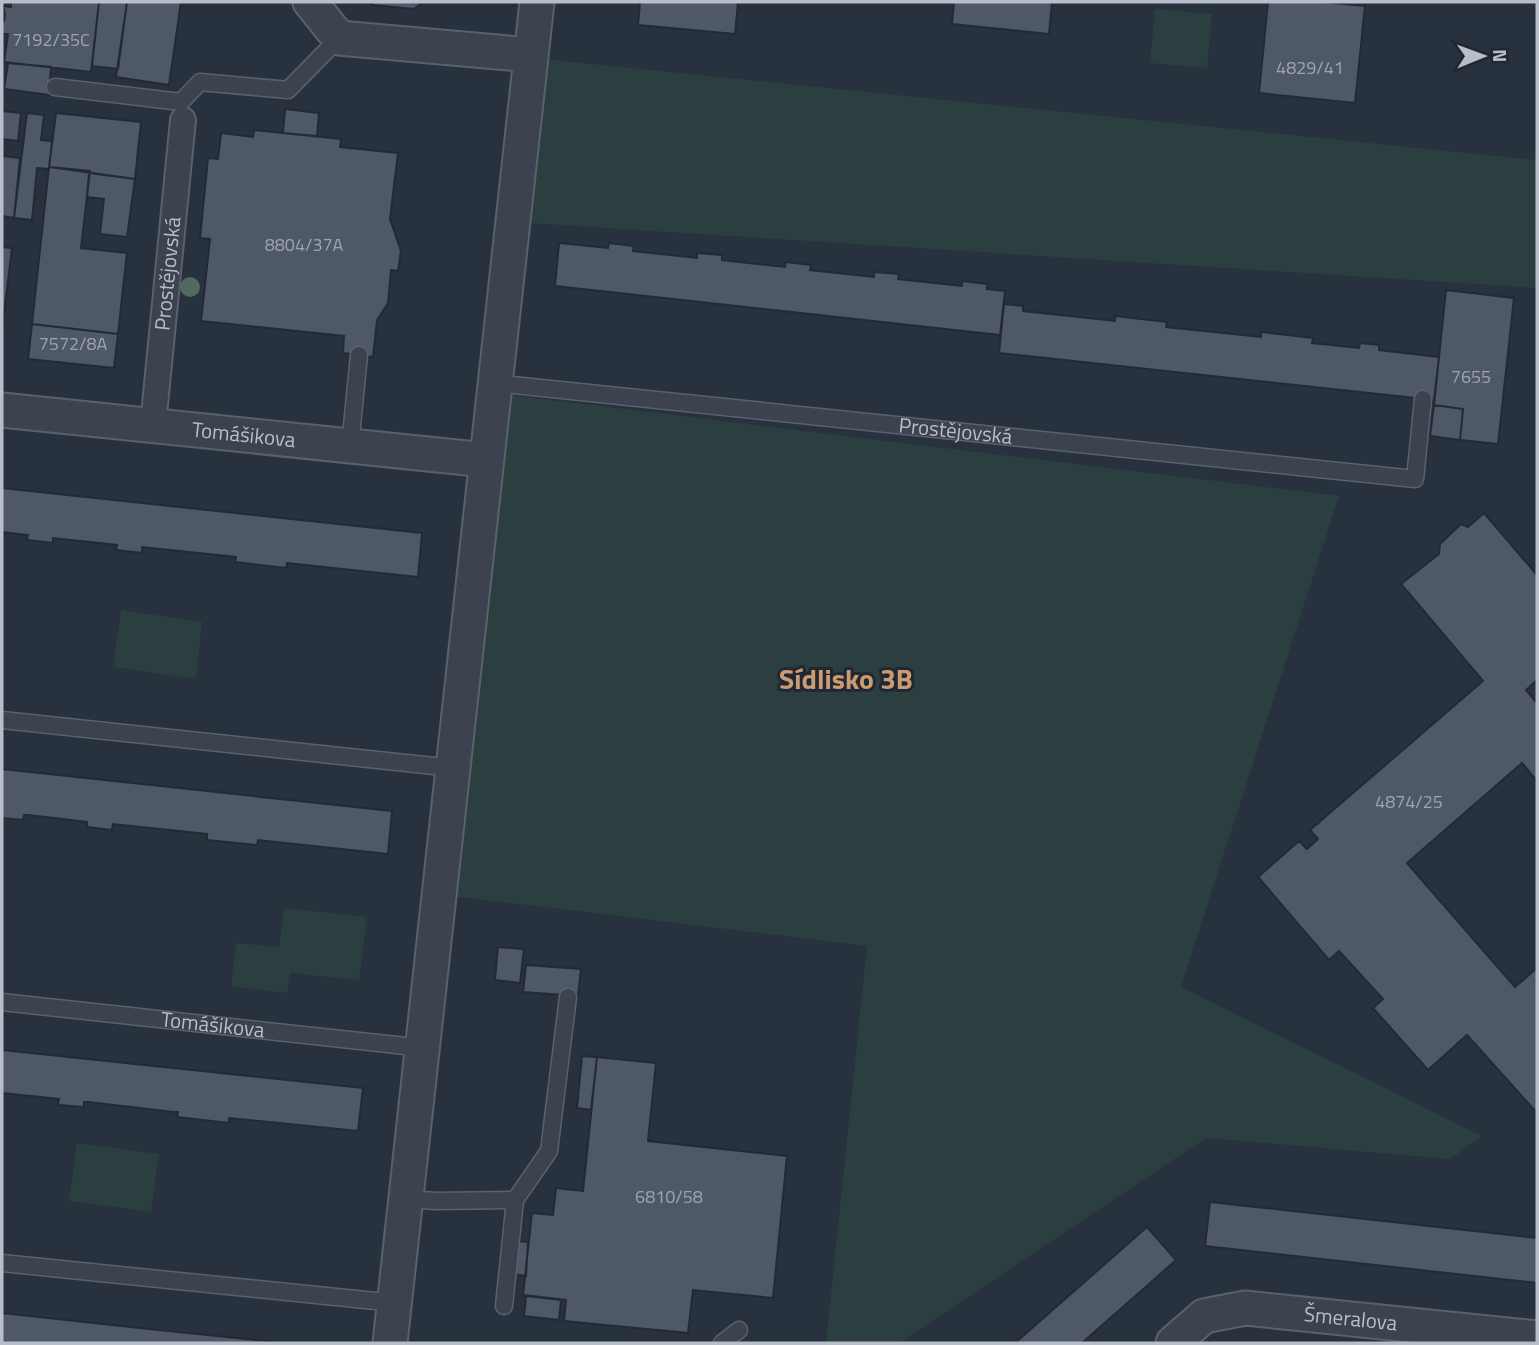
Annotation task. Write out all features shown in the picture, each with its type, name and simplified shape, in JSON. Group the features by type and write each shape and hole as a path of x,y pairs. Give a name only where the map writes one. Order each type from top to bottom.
{"street":[{"path":"310,2 339,38 531,55"},
{"path":"390,1343 537,2"},
{"name":"Prostějovská","path":"153,425 183,120"},
{"name":"Tomášikova","path":"2,410 485,460"},
{"name":"Šmeralova","path":"1173,1343 1204,1316 1245,1308 1537,1338"}],"lane":[{"path":"55,87 181,102 200,82 288,90 339,38"},
{"path":"350,446 359,355"},
{"name":"Prostějovská","path":"494,383 1415,479 1423,399"},
{"path":"2,720 453,768"},
{"path":"504,1306 514,1200 549,1152 568,997"},
{"name":"Tomášikova","path":"2,1002 424,1048"},
{"path":"407,1199 436,1202 514,1200"},
{"path":"2,1263 394,1303"},
{"path":"722,1343 739,1331"}],"shaded area":[{"path":"1155,9 1212,14 1207,68 1150,63"},
{"path":"533,58 1537,160 1537,288 514,222"},
{"path":"493,393 1339,496 1181,987 1482,1136 1450,1159 1206,1138 899,1343 826,1343 867,946 443,895"},
{"path":"121,610 202,622 196,679 113,667"},
{"path":"284,908 367,917 359,980 290,973 287,993 231,986 236,943 279,947"},
{"path":"77,1143 159,1154 151,1212 69,1201"}],"building":[{"path":"11,2 99,2 91,72 4,62 8,34 2,34 5,14 3,6 11,7"},
{"path":"99,2 127,2 118,69 92,66"},
{"path":"127,2 181,2 169,85 116,77"},
{"path":"371,2 423,2 414,9 373,5"},
{"path":"640,2 738,2 735,34 638,25"},
{"path":"954,2 1052,2 1049,34 952,24"},
{"path":"1268,2 1324,2 1365,6 1355,103 1259,93"},
{"path":"8,63 51,67 49,95 4,89"},
{"path":"285,109 319,113 317,136 283,133"},
{"path":"2,111 21,113 18,141 2,139"},
{"path":"27,113 44,115 41,140 52,141 49,169 37,168 32,220 14,218"},
{"path":"56,113 141,122 135,179 49,167"},
{"path":"254,130 341,139 340,147 398,153 390,219 401,251 398,271 391,270 388,303 377,320 373,357 343,353 344,336 201,321 210,239 200,238 208,158 218,159 221,133 253,137"},
{"path":"2,156 20,158 14,218 2,216"},
{"path":"49,167 90,171 81,248 127,253 118,334 32,324"},
{"path":"89,173 135,179 127,237 100,234 104,199 87,197"},
{"path":"559,243 608,248 609,243 634,246 633,251 697,258 697,253 722,255 722,260 785,267 786,262 811,265 810,270 874,277 874,272 899,274 898,279 962,286 962,281 987,284 987,289 1005,291 1000,335 555,286"},
{"path":"2,247 12,248 2,330"},
{"path":"1446,290 1514,298 1498,444 1460,440 1463,409 1434,405"},
{"path":"1004,304 1023,306 1023,311 1115,321 1115,316 1167,322 1166,327 1261,337 1261,332 1313,338 1312,343 1359,348 1360,343 1379,345 1379,350 1439,357 1434,400 999,353"},
{"path":"32,324 118,334 114,368 28,359"},
{"path":"1434,405 1463,409 1460,440 1430,436"},
{"path":"2,488 422,533 418,577 287,563 286,568 235,562 236,557 142,547 142,553 116,550 117,545 53,538 53,543 27,540 28,535 2,532"},
{"path":"1484,513 1537,575 1537,680 1526,690 1535,701 1537,699 1537,781 1522,763 1407,863 1515,987 1537,968 1537,1113 1467,1035 1428,1070 1373,1008 1383,999 1339,951 1329,960 1258,877 1299,841 1307,849 1318,839 1310,830 1483,681 1401,584 1439,554 1440,544 1461,524 1468,527"},
{"path":"2,769 392,811 388,854 258,840 257,845 207,840 207,834 113,824 112,830 87,827 87,822 28,815 24,815 23,820 2,818"},
{"path":"498,947 524,949 520,983 495,980"},
{"path":"526,965 581,969 578,996 523,992"},
{"path":"2,1050 363,1088 358,1131 229,1118 229,1123 177,1117 178,1112 88,1102 84,1102 84,1107 58,1105 59,1099 2,1093"},
{"path":"582,1056 597,1057 591,1110 577,1108"},
{"path":"597,1057 656,1063 648,1141 787,1156 773,1298 693,1290 688,1333 564,1321 566,1300 523,1295 532,1213 553,1215 556,1188 583,1191"},
{"path":"1210,1202 1537,1238 1537,1283 1205,1246"},
{"path":"1147,1227 1176,1260 1082,1343 1015,1343"},
{"path":"515,1241 528,1242 526,1276 512,1274"},
{"path":"526,1296 561,1300 559,1320 524,1316"},
{"path":"2,1313 149,1329 286,1343 2,1343"}],"district":[{"name":"Sídlisko 3B","path":"846,679"}]}
